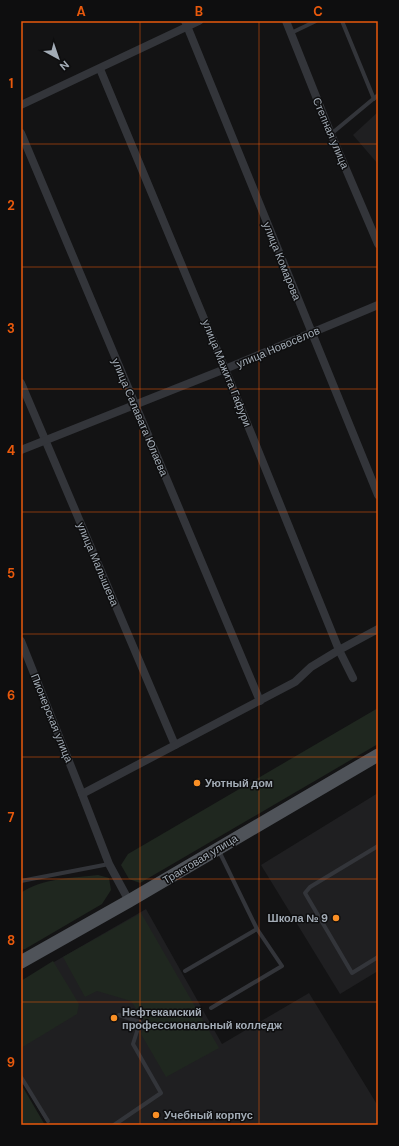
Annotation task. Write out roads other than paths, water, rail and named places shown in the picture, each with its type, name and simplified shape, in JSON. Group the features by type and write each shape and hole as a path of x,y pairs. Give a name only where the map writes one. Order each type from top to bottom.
{"main road":[{"name":"Трактовая улица","path":"21,962 129,901 378,755"}],"street":[{"path":"21,105 100,69 186,24 199,21"},
{"name":"Степная улица","path":"286,21 331,134 378,244"},
{"name":"улица Комарова","path":"186,24 378,495"},
{"name":"улица Мажита Гафури","path":"100,69 339,650 353,678"},
{"name":"улица Салавата Юлаева","path":"21,133 260,701"},
{"name":"улица Новосёлов","path":"21,450 225,370 378,306"},
{"name":"улица Малышева","path":"21,383 175,745"},
{"path":"82,794 260,701 294,682 311,667 378,629"},
{"name":"Пионерская улица","path":"21,641 109,864 129,901"}],"lane":[{"path":"290,33 316,21"},
{"path":"342,21 374,99"},
{"path":"331,134 378,95"},
{"path":"378,846 310,887 305,893 352,973 378,957"},
{"path":"211,1008 282,966 257,929 218,849"},
{"path":"21,881 109,864"},
{"path":"186,971 257,929"},
{"path":"114,1125 161,1093 133,1044 140,1022 119,1015"},
{"path":"21,1077 48,1121"}],"place":[{"name":"Уютный дом","path":"197,783"},
{"name":"Школа № 9","path":"336,918"},
{"name":"Нефтекамский профессиональный колледж","path":"114,1018"},
{"name":"Учебный корпус","path":"156,1115"}]}
